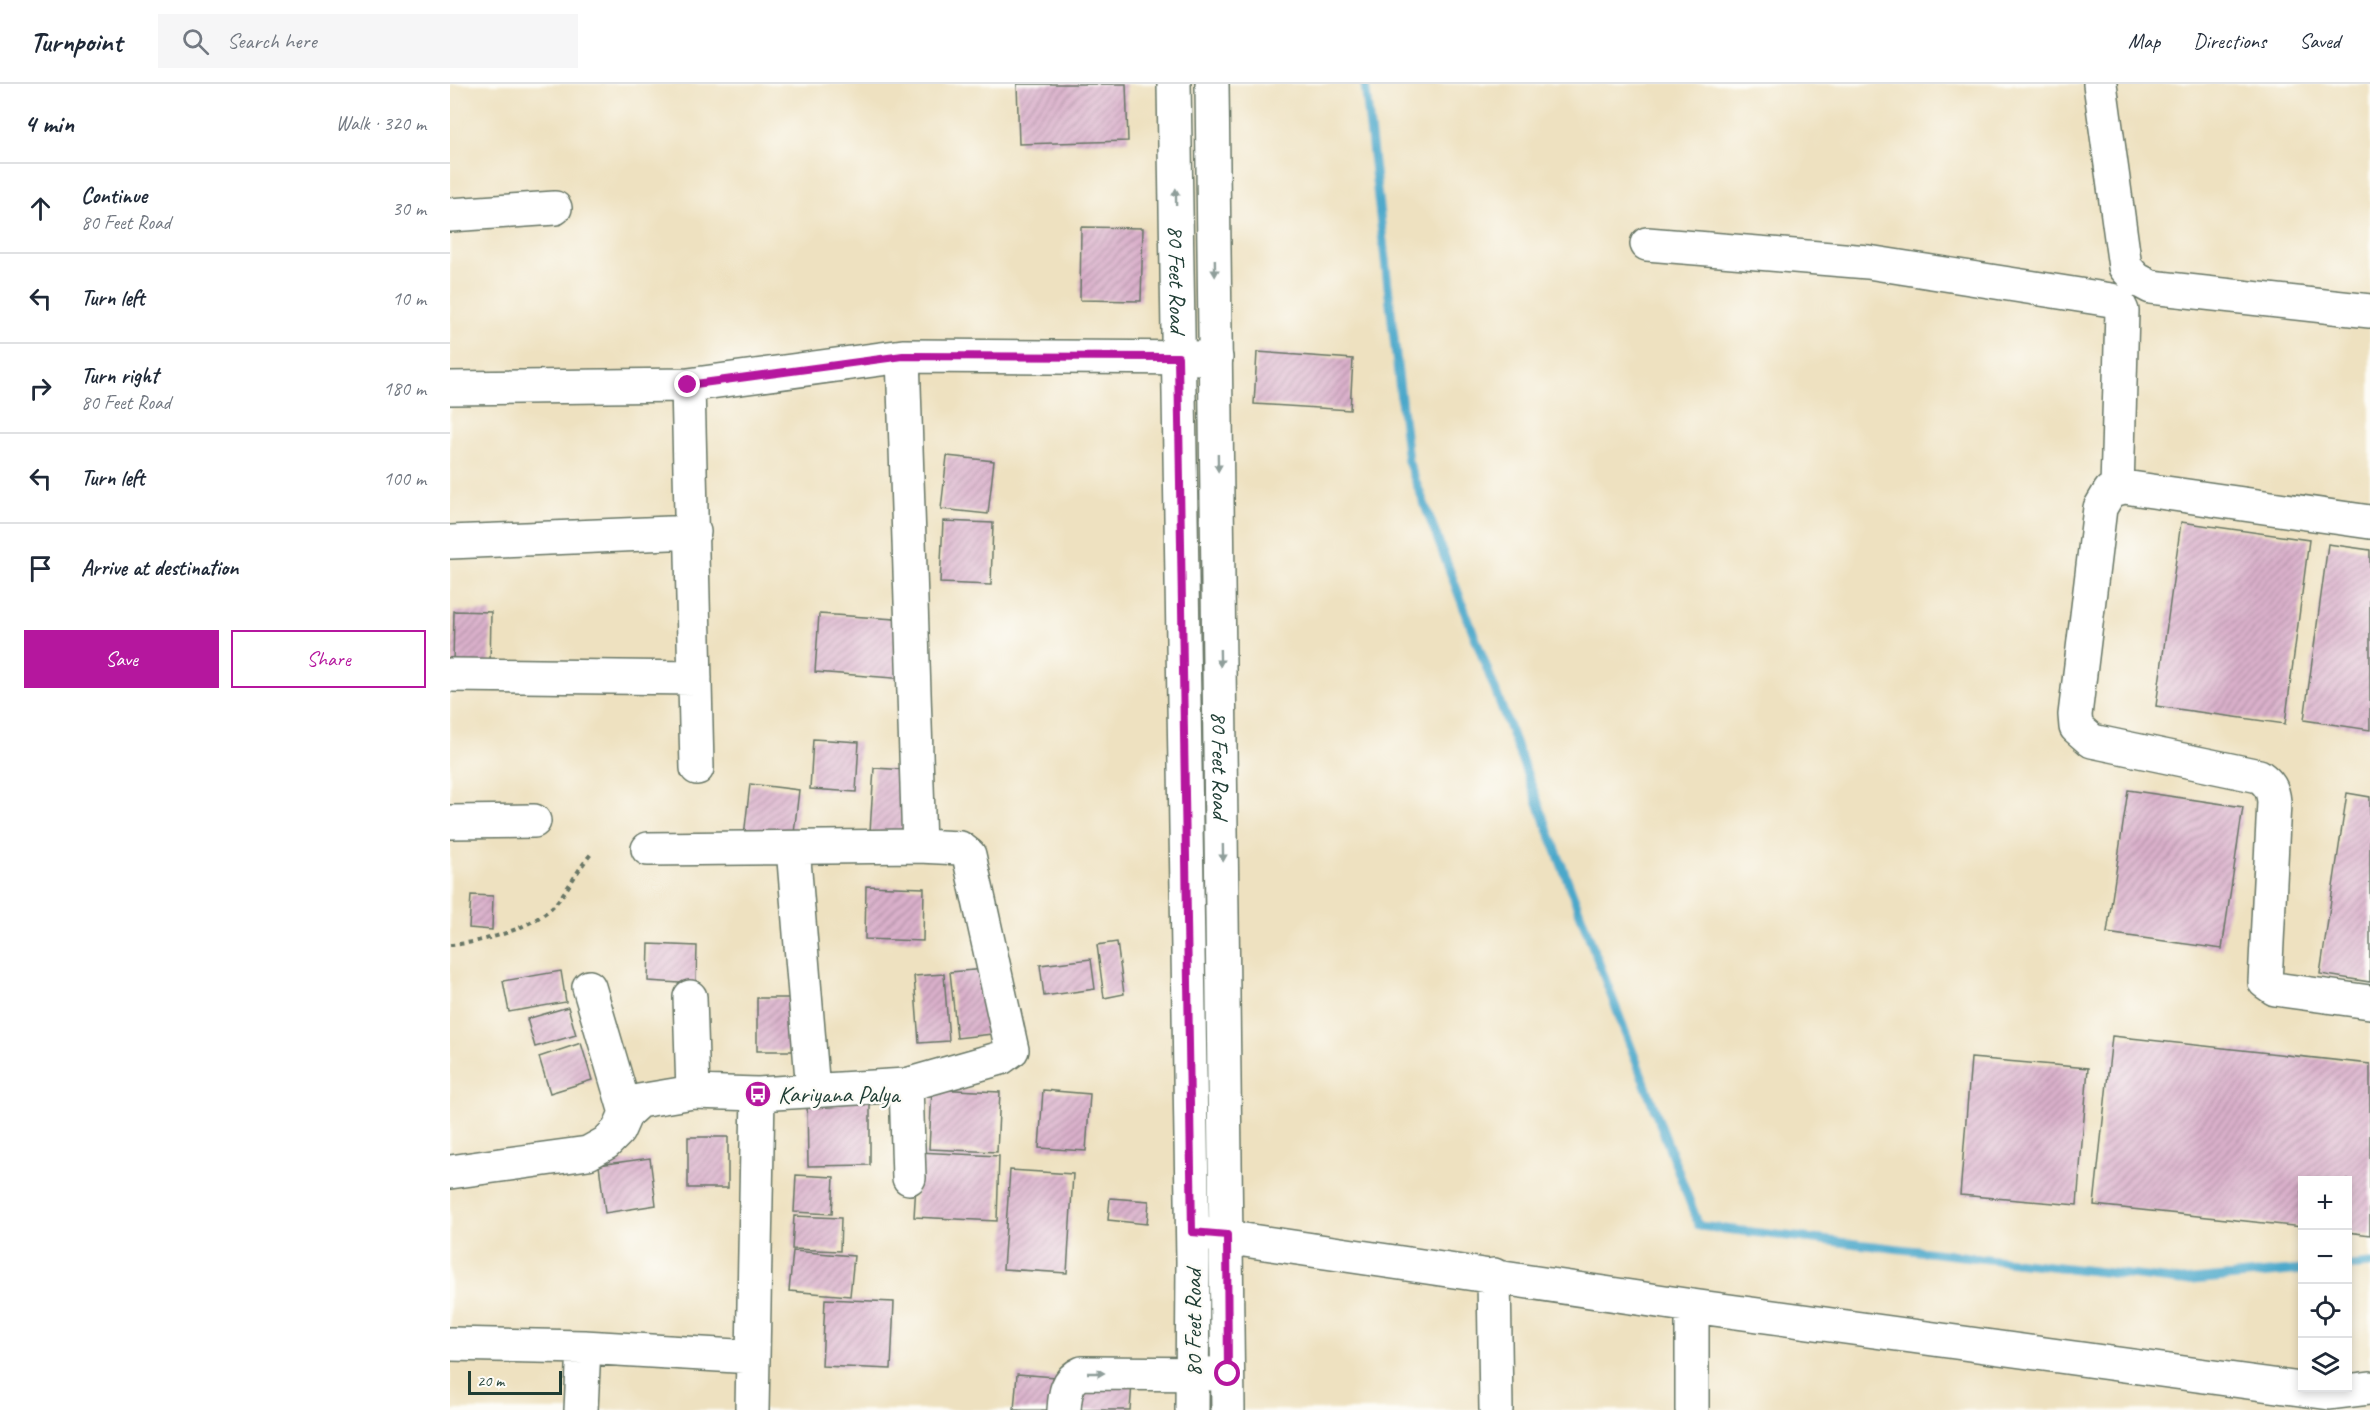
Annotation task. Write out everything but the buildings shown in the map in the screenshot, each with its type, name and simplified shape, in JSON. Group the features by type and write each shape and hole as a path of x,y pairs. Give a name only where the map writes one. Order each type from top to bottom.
{"street":[{"name":"80 Feet Road","path":"1174,84 1192,1232 1192,1410"},
{"name":"80 Feet Road","path":"1212,84 1228,1410"},
{"path":"2100,84 2125,267 2136,279 2151,287 2370,310"},
{"path":"450,215 555,208"},
{"path":"1647,244 1868,262 2111,300 2120,305 2122,311 2117,488"},
{"path":"903,356 919,846"},
{"path":"450,388 688,385 903,356 1216,358"},
{"path":"688,385 694,532 697,768"},
{"path":"2370,522 2117,488 2104,498 2100,508 2076,727 2092,741 2259,776 2266,782 2271,787 2274,802 2265,981 2276,989 2370,1002"},
{"path":"450,542 694,532"},
{"path":"450,675 695,678"},
{"path":"450,822 534,821"},
{"path":"450,1172 588,1153 606,1143 618,1131 626,1113 639,1101 693,1092 758,1094 906,1085 1000,1058 1012,1050 969,855 960,848 919,846 648,849"},
{"path":"794,848 813,1091"},
{"path":"589,987 626,1113"},
{"path":"690,997 693,1092"},
{"path":"906,1085 909,1178"},
{"path":"752,1410 758,1094"},
{"path":"1192,1232 1227,1235 2329,1402 2370,1388"},
{"path":"1494,1275 1496,1410"},
{"path":"1692,1306 1692,1410"},
{"path":"450,1344 584,1347 753,1357"},
{"path":"581,1410 584,1347"},
{"path":"1064,1410 1068,1385 1074,1377 1082,1373 1228,1374"}],"path":[{"path":"450,945 474,944 525,925 555,905 591,854"}],"waterway":[{"path":"1365,84 1408,461 1699,1226 2181,1281 2298,1270"},
{"path":"2352,1266 2370,1264"}],"place":[{"name":"Kariyana Palya","path":"758,1094"}],"route":[{"path":"688,385 903,356 1178,357 1192,1232 1227,1235 1228,1374"}]}
